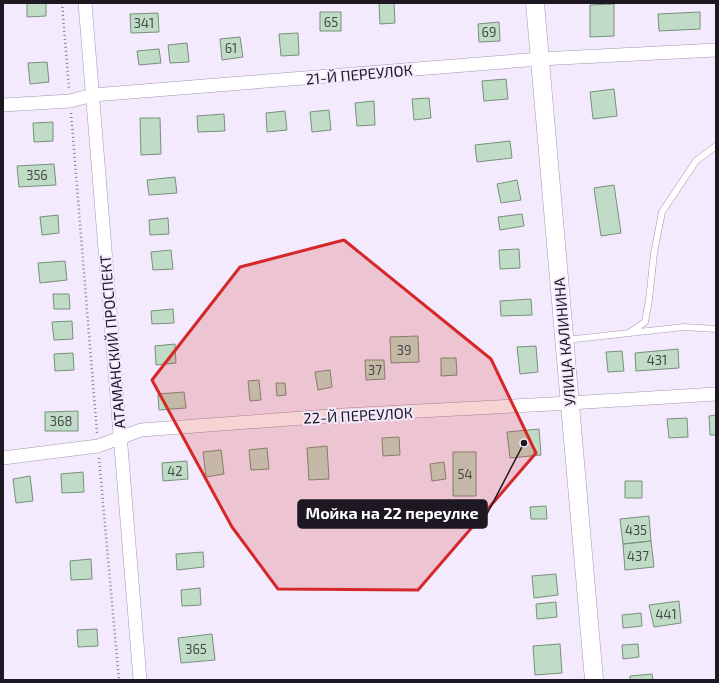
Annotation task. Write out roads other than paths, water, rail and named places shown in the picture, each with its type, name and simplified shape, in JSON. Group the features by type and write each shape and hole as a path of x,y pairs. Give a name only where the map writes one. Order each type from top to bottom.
{"main road":[{"name":"УЛИЦА КАЛИНИНА","path":"535,3 594,680"}],"street":[{"name":"АТАМАНСКИЙ ПРОСПЕКТ","path":"85,3 140,680"},
{"name":"21-Й ПЕРЕУЛОК","path":"3,106 70,100 92,95 540,59 716,50"},
{"name":"22-Й ПЕРЕУЛОК","path":"3,458 98,446 141,430 343,415 716,394"}],"lane":[{"path":"629,333 645,322 650,300 654,253 662,212 696,161 716,146"},
{"path":"564,340 684,327 716,329"}],"place":[{"name":"Мойка на 22 переулке","path":"524,443"}]}
